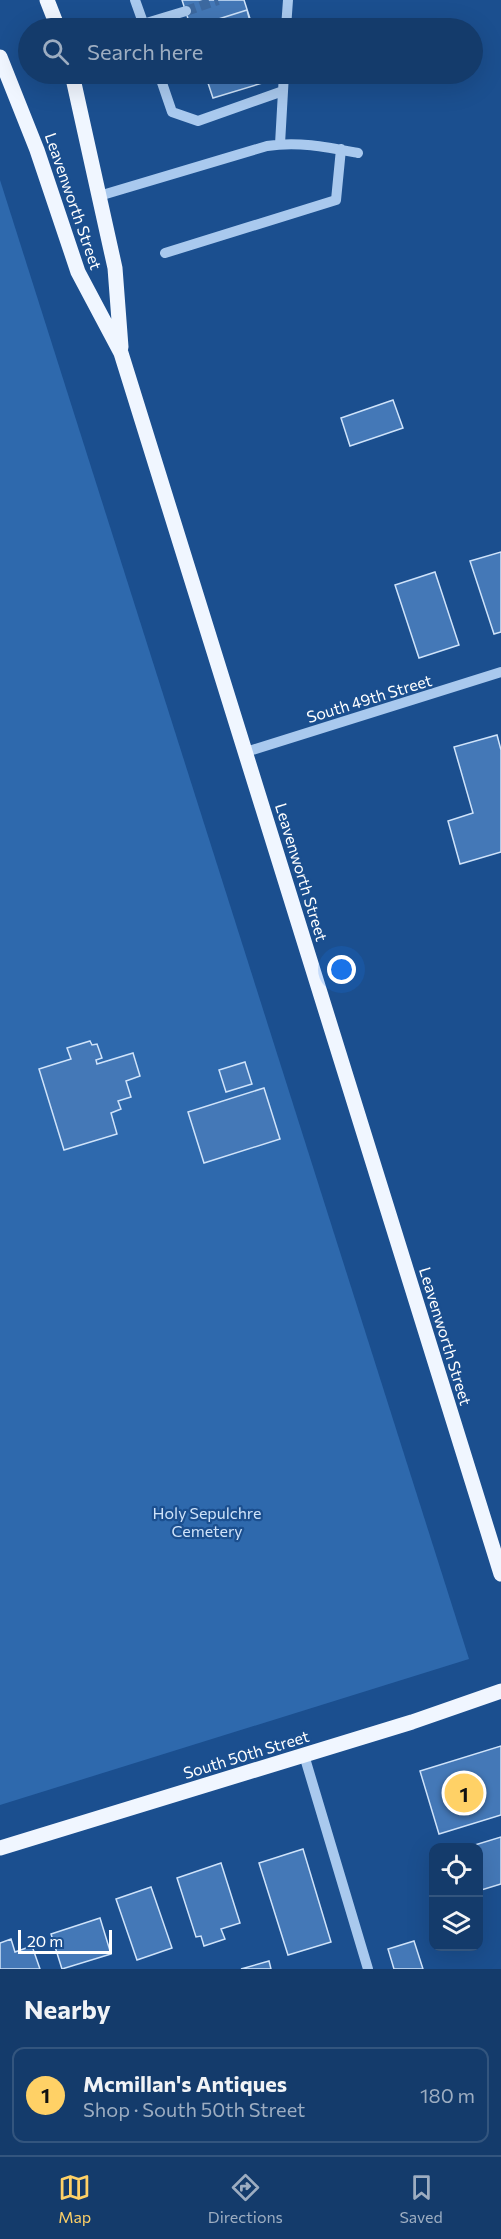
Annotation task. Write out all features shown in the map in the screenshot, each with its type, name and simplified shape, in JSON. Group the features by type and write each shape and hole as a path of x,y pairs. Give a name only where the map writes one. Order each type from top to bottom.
{"main road":[{"path":"46,0 54,18"},
{"name":"Leavenworth Street","path":"0,57 37,150 78,272 121,353 501,1574"},
{"name":"Leavenworth Street","path":"74,84 115,268 121,353"},
{"name":"South 50th Street","path":"0,1848 422,1719 501,1691"}],"street":[{"path":"135,0 141,18"},
{"path":"287,18 288,0"},
{"path":"166,18 186,11"},
{"path":"162,84 172,112 198,122 283,91"},
{"path":"280,144 283,84"},
{"path":"99,196 267,146 319,145 358,153"},
{"path":"165,253 336,200 341,149"},
{"name":"South 49th Street","path":"246,752 501,672"},
{"path":"304,1755 368,1969"}],"green space":[{"name":"Holy Sepulchre Cemetery","path":"0,180 469,1659 0,1805"}],"building":[{"path":"182,0 244,0 250,18 188,18"},
{"path":"247,10 249,18 222,18"},
{"path":"208,84 259,84 213,98"},
{"path":"393,400 403,428 350,446 341,418"},
{"path":"501,552 501,632 494,634 470,561"},
{"path":"435,572 459,645 419,658 395,585"},
{"path":"497,735 501,750 501,852 460,864 448,821 473,813 454,747"},
{"path":"90,1041 92,1045 97,1044 102,1058 96,1060 97,1064 133,1053 140,1076 126,1081 131,1097 118,1101 121,1109 111,1113 117,1134 64,1150 39,1069 71,1059 67,1048"},
{"path":"245,1062 252,1084 226,1092 219,1070"},
{"path":"264,1088 280,1139 204,1163 188,1112"},
{"path":"501,1746 501,1815 439,1834 420,1771"},
{"path":"501,1837 501,1884 483,1889 483,1843"},
{"path":"303,1849 331,1942 288,1955 259,1863"},
{"path":"221,1863 240,1923 221,1929 225,1939 204,1946 201,1936 196,1937 177,1878"},
{"path":"151,1887 172,1948 137,1960 116,1899"},
{"path":"100,1918 111,1954 62,1969 51,1934"},
{"path":"11,1939 15,1952 32,1946 40,1969 0,1969 0,1943"},
{"path":"414,1941 423,1969 394,1969 388,1949"},
{"path":"269,1961 271,1969 241,1969"}],"tunnel":[{"path":"186,11 218,0"}],"place":[{"name":"Mcmillan's Antiques","path":"464,1793"}]}
